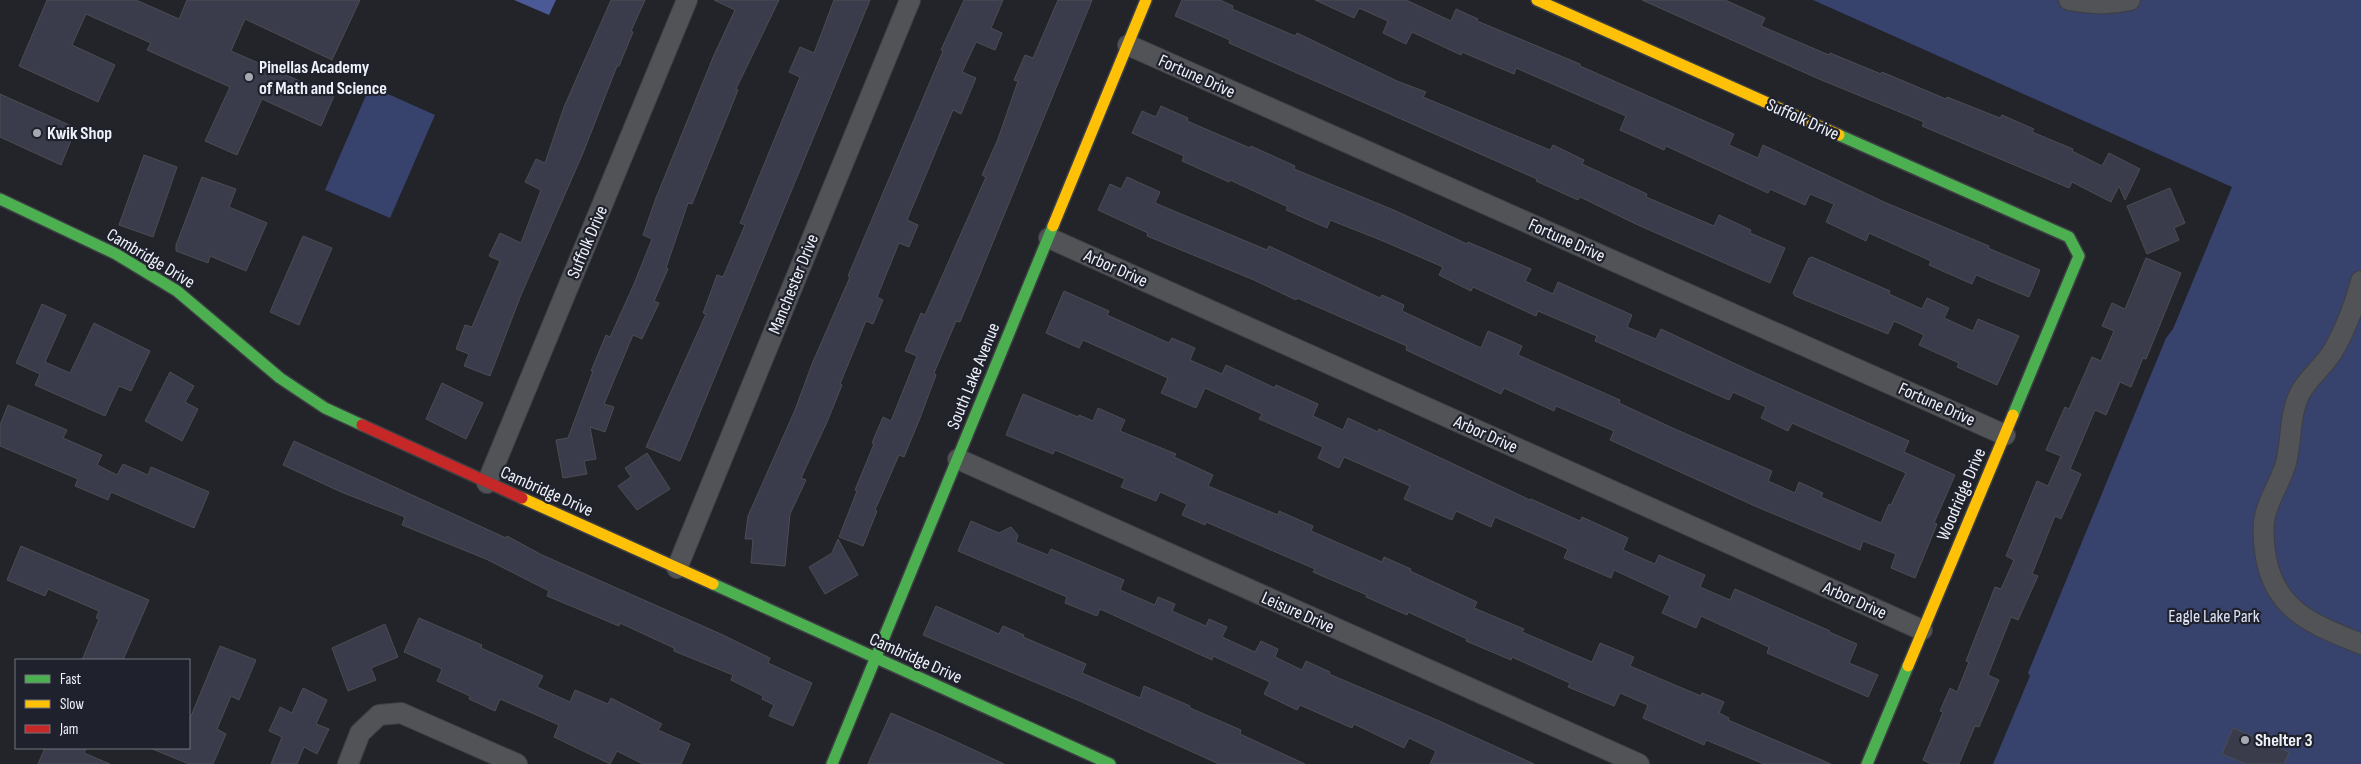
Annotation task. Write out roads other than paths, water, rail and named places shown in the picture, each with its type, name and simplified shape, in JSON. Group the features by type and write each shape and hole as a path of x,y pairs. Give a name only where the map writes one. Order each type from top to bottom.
{"street":[{"name":"Suffolk Drive","path":"486,483 687,0"},
{"name":"Manchester Drive","path":"677,568 910,0"},
{"name":"South Lake Avenue","path":"832,764 1146,0"},
{"name":"Suffolk Drive","path":"1537,0 2069,237"},
{"path":"2069,0 2092,4 2114,4 2130,0"},
{"name":"Fortune Drive","path":"1128,45 2005,435"},
{"name":"Cambridge Drive","path":"0,199 116,254 177,291 280,378 325,408 486,483 1110,764"},
{"name":"Woodridge Drive","path":"1867,764 2078,256 2069,237"},
{"name":"Arbor Drive","path":"1049,238 1922,630"},
{"path":"2361,281 2358,294 2333,350 2301,391 2292,413 2291,438 2285,465 2265,516 2264,549 2269,573 2278,594 2295,611 2310,622 2361,644"},
{"name":"Leisure Drive","path":"958,460 1639,764"},
{"path":"348,764 360,733 378,715 401,713 517,764"}],"place":[{"name":"Pinellas Academy of Math and Science","path":"249,77"},
{"name":"Kwik Shop","path":"37,133"},
{"name":"Shelter 3","path":"2245,740"}],"park label":[{"name":"Eagle Lake Park","path":"2214,616"}]}
